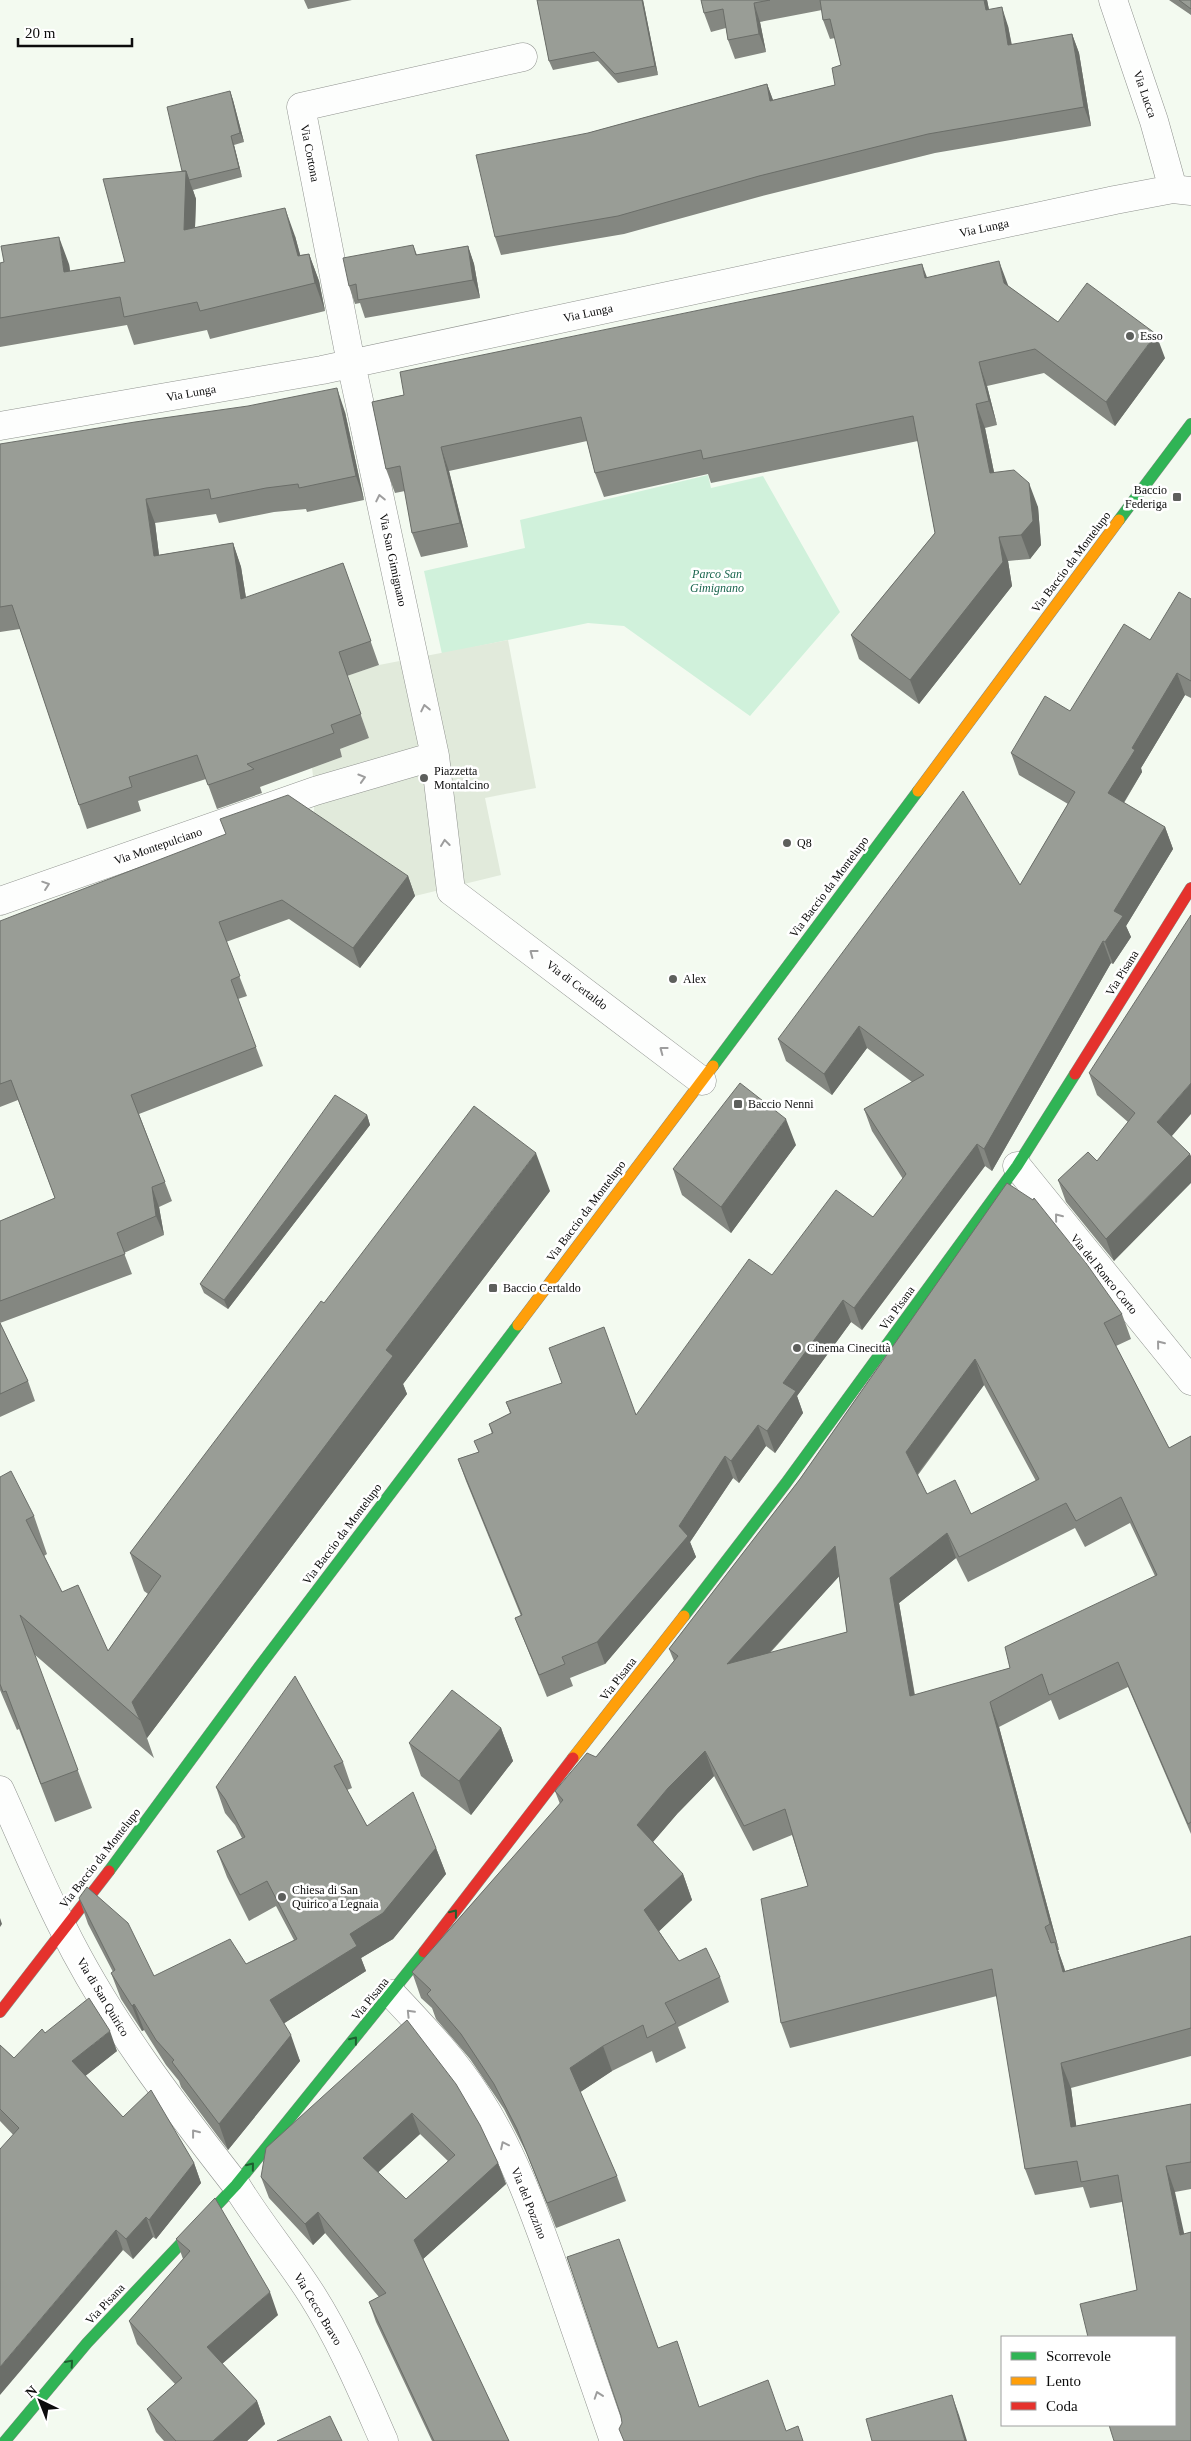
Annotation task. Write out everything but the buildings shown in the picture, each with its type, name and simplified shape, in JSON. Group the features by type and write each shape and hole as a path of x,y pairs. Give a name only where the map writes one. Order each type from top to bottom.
{"street":[{"name":"Via Lucca","path":"1113,0 1154,121 1185,186"},
{"name":"Via Cortona","path":"351,363 301,107 523,57"},
{"name":"Via Lunga","path":"0,426 351,363 1185,186"},
{"name":"Via San Gimignano","path":"351,363 435,756"},
{"name":"Via Baccio da Montelupo","path":"0,2012 63,1928 116,1862 259,1667 702,1080 1191,424"},
{"name":"Via Montepulciano","path":"0,901 315,791 435,756"},
{"name":"Via di Certaldo","path":"435,756 451,891 702,1080"},
{"name":"Via Pisana","path":"6,2441 87,2343 236,2185 392,1994 786,1483 1018,1166 1191,888"},
{"name":"Via del Ronco Corto","path":"1018,1166 1191,1381"},
{"name":"Via di San Quirico","path":"0,1790 63,1928 103,1999 138,2056 236,2185"},
{"name":"Via del Pozzino","path":"392,1994 429,2033 456,2066 478,2096 493,2123 530,2200 614,2441"},
{"name":"Via Cecco Bravo","path":"236,2185 249,2207 311,2294 336,2335 384,2441"}],"green space":[{"name":"Parco San Gimignano","path":"708,475 711,488 763,476 840,612 750,716 624,626 588,623 442,654 424,571 525,548 520,520"}],"shaded area":[{"name":"Piazzetta Montalcino","path":"508,640 536,788 485,798 501,875 415,896 313,827 315,791 312,768 342,757 340,749 369,738 347,676 379,665"}],"traffic: fast":[{"path":"1119,520 1191,424"},
{"path":"713,1066 918,791"},
{"path":"684,1616 786,1483 1017,1166 1075,1074"},
{"path":"109,1871 259,1667 518,1325"},
{"path":"5,2441 87,2343 236,2185 424,1952"}],"traffic: slow":[{"path":"918,791 1119,520"},
{"path":"518,1325 713,1066"},
{"path":"573,1758 684,1616"}],"traffic: jam":[{"path":"1075,1074 1191,888"},
{"path":"424,1952 573,1758"},
{"path":"0,2012 109,1871"}],"place":[{"name":"Esso","path":"1130,336"},
{"name":"Baccio Federiga","path":"1177,497"},
{"name":"Piazzetta Montalcino","path":"424,778"},
{"name":"Q8","path":"787,843"},
{"name":"Alex","path":"673,979"},
{"name":"Baccio Nenni","path":"738,1104"},
{"name":"Baccio Certaldo","path":"493,1288"},
{"name":"Cinema Cinecittà","path":"797,1348"},
{"name":"Chiesa di San Quirico a Legnaia","path":"282,1897"}]}
